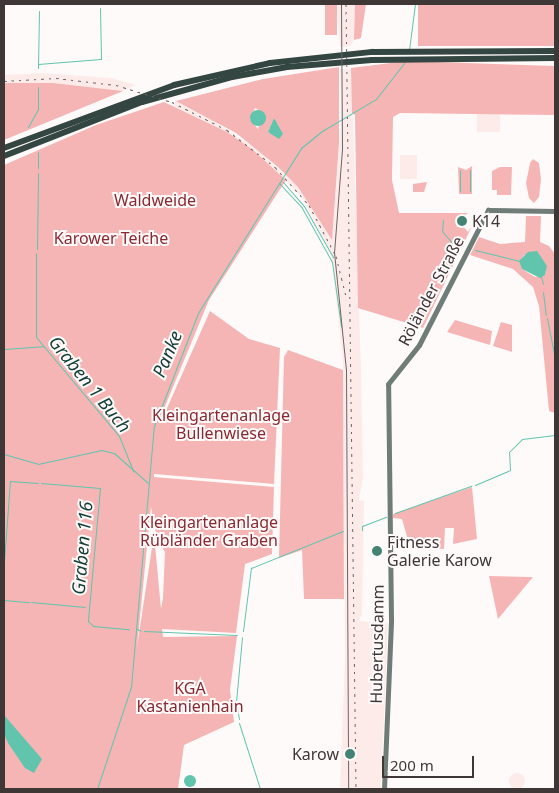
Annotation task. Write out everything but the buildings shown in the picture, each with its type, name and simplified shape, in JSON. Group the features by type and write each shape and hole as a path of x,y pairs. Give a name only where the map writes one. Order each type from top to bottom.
{"highway":[{"path":"4,148 120,103 214,74 311,57 408,52 555,51"},
{"path":"4,156 142,102 232,77 328,62 405,59 555,58"}],"street":[{"name":"Röländer Straße","path":"391,379 419,345 488,210 555,211"},
{"name":"Hubertusdamm","path":"384,789 391,619 387,393 391,379"}],"shaded area":[{"path":"337,4 355,4 354,40 350,46 340,47"},
{"path":"340,69 351,69 353,120 363,478 359,500 364,501 362,615 358,621 388,623 381,788 360,789 340,787 345,657 343,361 331,251 302,198 271,166 227,132 173,106 176,101 203,114 258,150 298,187 332,240 341,126"},
{"path":"43,73 111,78 136,85 123,91 53,83 4,83 4,75"},
{"path":"255,110 261,110 266,115 264,124 255,126 250,121 250,115"},
{"path":"477,114 500,114 500,132 477,132"},
{"path":"274,118 283,134 279,139 268,132"},
{"path":"400,155 417,155 417,179 400,179"},
{"path":"537,251 547,266 545,275 540,278 522,269 519,261 528,252"},
{"path":"4,715 42,759 34,773 25,768 8,743 4,734"},
{"path":"517,773 523,775 525,781 523,787 517,789 511,787 509,781 511,775"},
{"path":"192,775 195,776 195,786 188,787 185,786 184,779 185,776"}],"green space":[{"path":"325,4 337,4 337,35 325,35"},
{"path":"355,4 366,4 361,38 354,40"},
{"path":"418,4 555,4 555,46 418,46"},
{"path":"407,61 555,66 555,115 400,113 393,117 392,180 399,213 468,213 456,221 457,227 462,225 468,232 472,226 423,328 358,308 355,115 352,113 351,68"},
{"path":"339,67 339,143 332,240 298,187 278,167 236,133 176,101 263,79","holes":["255,108 264,113 258,129 250,120","274,118 278,137 268,132"]},
{"path":"4,83 53,83 123,91 4,140"},
{"name":"Karower Teiche","path":"164,102 227,132 253,150 286,180 209,300 161,416 164,415 210,311 249,339 280,348 274,484 154,474 154,477 274,487 272,554 245,564 236,633 162,629 163,637 237,636 230,690 234,722 184,745 178,789 4,789 4,165 96,125","holes":["151,507 157,539 165,552 161,609 154,534 137,647"]},
{"path":"533,159 539,163 541,179 539,197 534,203 529,198 526,183 530,163"},
{"path":"472,166 472,194 459,194 458,167 466,170"},
{"path":"500,167 512,167 511,195 497,195 497,190 492,190 492,171"},
{"path":"427,182 424,192 413,192 413,184"},
{"path":"526,216 541,216 540,242 549,246 555,254 555,413 549,411 539,306 533,287 513,269 470,255 479,237 500,244 525,242","holes":["524,255 546,270 545,275 535,277 522,269 520,261"]},
{"path":"455,320 492,331 490,345 447,332"},
{"path":"501,322 512,325 512,352 493,346"},
{"path":"288,350 343,370 344,599 304,599 302,550 279,558 284,357"},
{"path":"472,487 477,539 453,544 454,528 445,528 444,549 416,547 416,540 408,540 402,519 393,518 393,514"},
{"path":"489,576 531,577 533,577 498,619"}],"waterway":[{"name":"Panke","path":"409,50 415,4"},
{"path":"38,64 101,59 100,8"},
{"name":"Graben 1 Buch","path":"38,68 39,11"},
{"name":"Panke","path":"97,789 131,687 154,426 198,313 301,148 322,131 376,99 404,63"},
{"name":"Graben 1 Buch","path":"28,127 38,109 38,87"},
{"name":"Graben 1 Buch","path":"38,152 38,168"},
{"path":"460,170 460,191"},
{"path":"470,170 470,191"},
{"name":"Graben 1 Buch","path":"37,249 38,173"},
{"path":"283,182 304,206 333,257"},
{"path":"279,183 302,208 332,262 341,326"},
{"path":"443,220 442,231 452,243 463,246"},
{"path":"475,250 520,261"},
{"name":"Graben 1 Buch","path":"36,253 36,337 119,436 133,471"},
{"path":"541,276 543,284"},
{"path":"543,292 546,315"},
{"path":"547,318 554,353"},
{"path":"4,349 43,346"},
{"path":"554,357 555,370"},
{"path":"475,485 510,470 509,452 522,439 555,435"},
{"path":"4,454 38,464 101,450 114,453 148,483"},
{"path":"4,562 10,481 38,483"},
{"name":"Graben 116","path":"41,483 100,488 88,621 93,626 129,629"},
{"path":"395,513 471,486"},
{"path":"362,530 362,526 386,517"},
{"path":"243,631 251,568 343,531"},
{"path":"4,600 29,602"},
{"path":"31,602 85,607"},
{"name":"Panke","path":"137,629 141,631"},
{"path":"144,631 237,635"},
{"path":"239,719 236,702 242,637"},
{"path":"239,723 260,789"}],"tram line":[{"path":"341,4 342,149 334,252 346,370 348,789"}],"railway":[{"path":"346,4 356,789"},
{"path":"4,81 56,78 116,85 172,102 227,130 275,167 309,205 336,256 347,300"}],"place":[{"name":"K14","path":"462,221"},
{"name":"Fitness Galerie Karow","path":"377,551"},
{"name":"Karow","path":"350,754"}],"park label":[{"name":"Waldweide","path":"155,200"},
{"name":"Kleingartenanlage Bullenwiese","path":"221,424"},
{"name":"Kleingartenanlage Rübländer Graben","path":"209,531"},
{"name":"KGA Kastanienhain","path":"190,697"}]}
